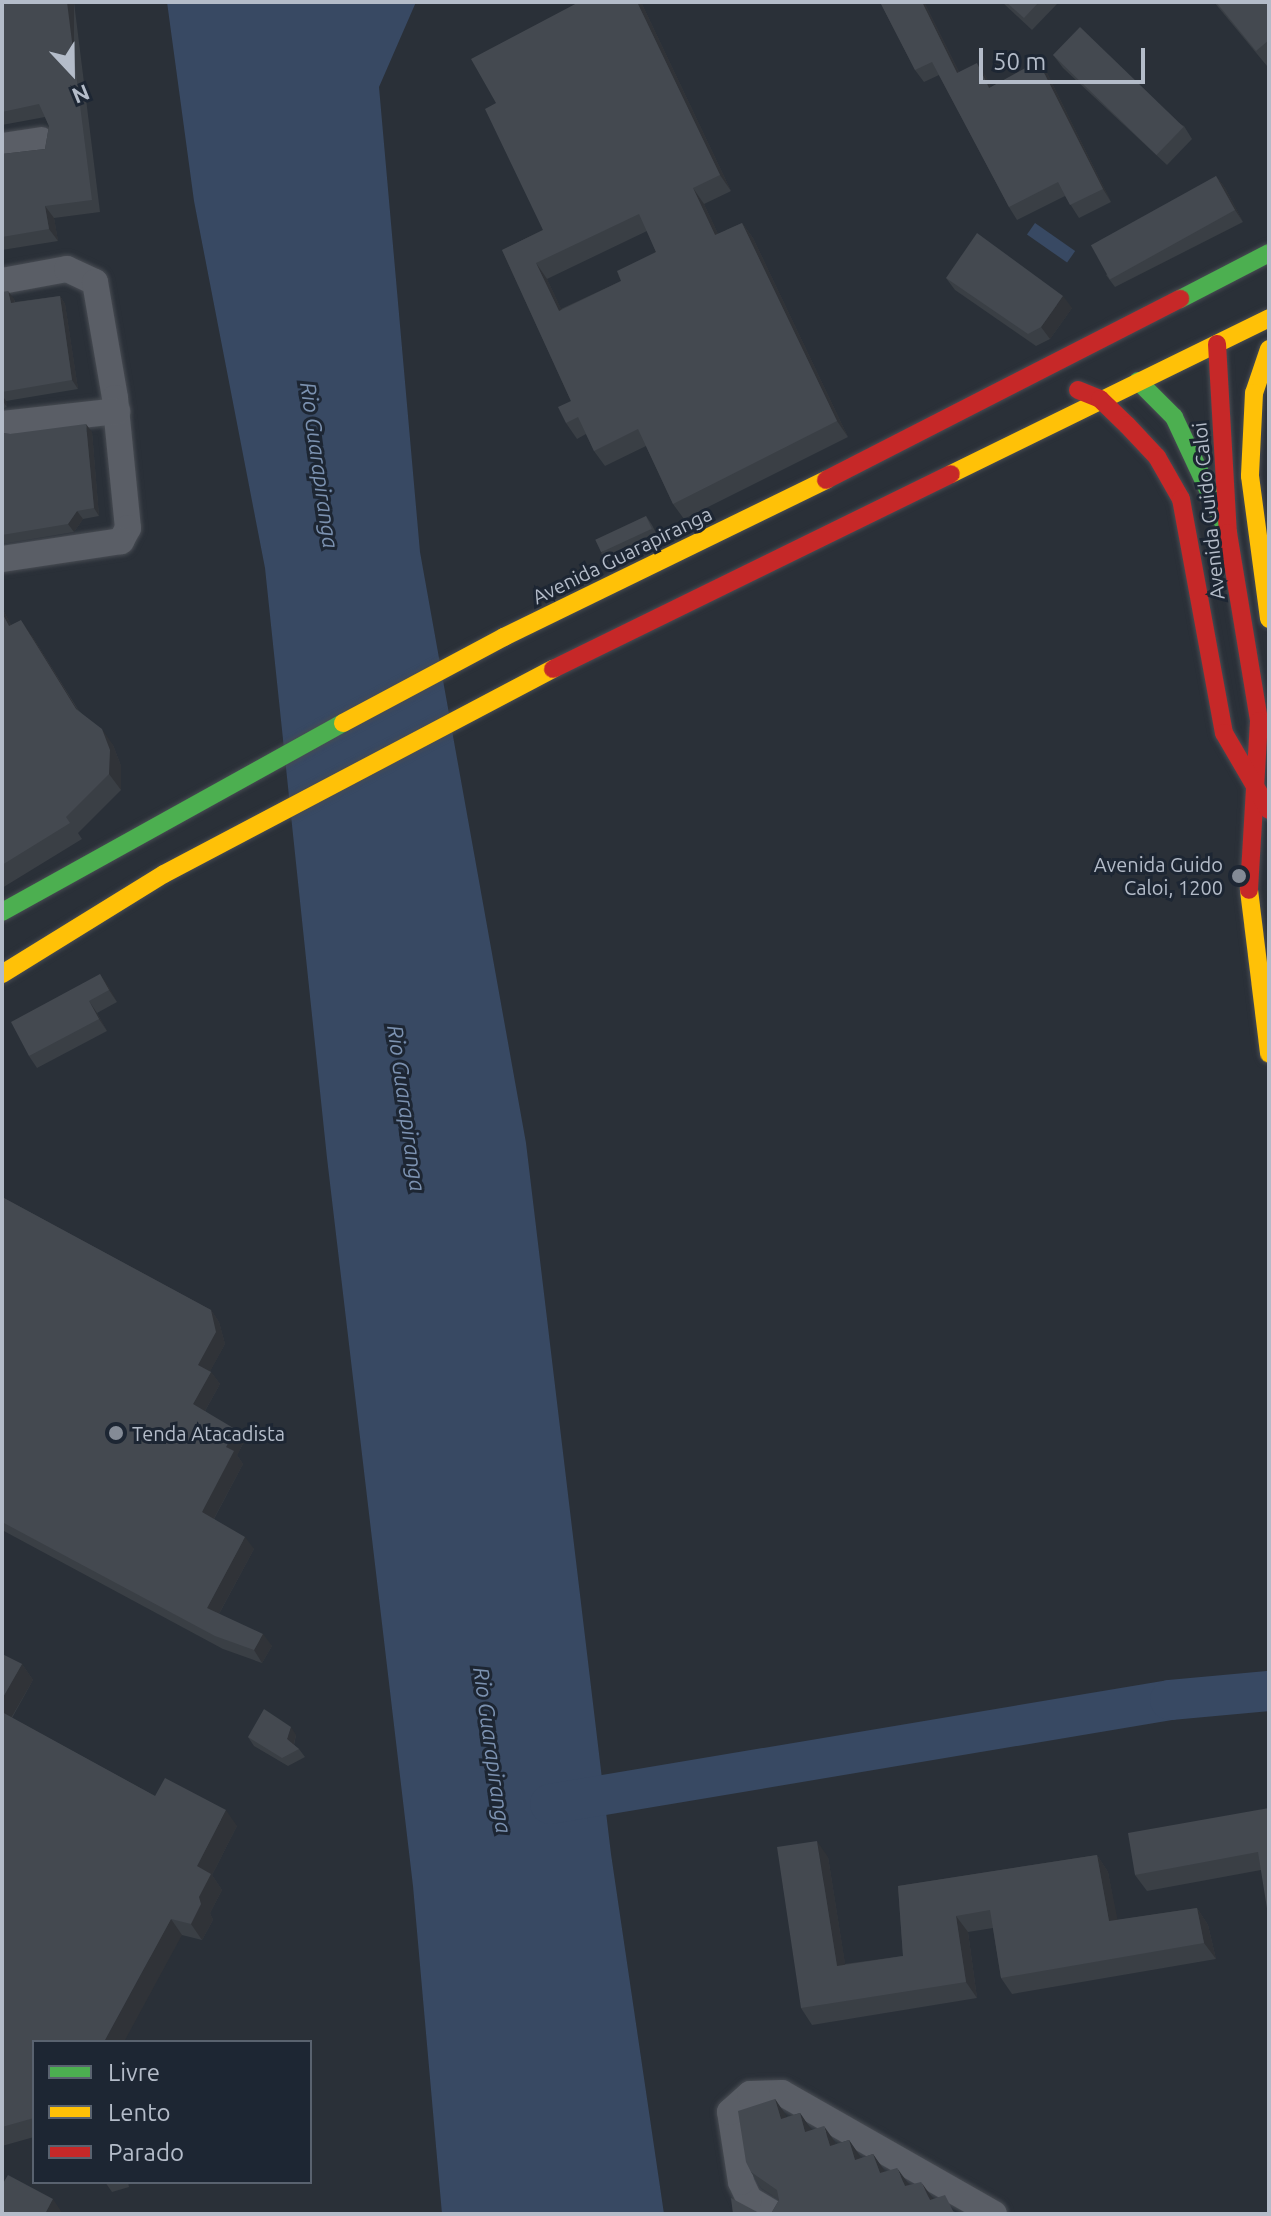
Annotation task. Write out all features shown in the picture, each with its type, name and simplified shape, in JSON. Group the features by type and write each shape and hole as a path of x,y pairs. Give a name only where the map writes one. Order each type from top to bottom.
{"main road":[{"name":"Avenida Guarapiranga","path":"2,912 151,825 504,637 1269,253"},
{"path":"1225,300 1236,270"},
{"path":"2,974 164,874 502,694 1269,318"},
{"name":"Avenida Guido Caloi","path":"1220,319 1217,344 1228,533 1259,721 1252,783 1250,925 1269,1054"},
{"path":"1269,349 1254,393 1250,476 1269,619"},
{"path":"1037,372 1100,399 1157,457 1181,499 1224,733 1269,810"},
{"path":"1138,381 1174,417 1204,472 1228,533"},
{"path":"1250,844 1269,877"}],"street":[{"path":"2,146 42,140"},
{"path":"2,281 67,269 95,282 117,411 128,528 121,541 2,559"},
{"path":"2,424 117,411"},
{"path":"774,2214 749,2199 741,2182 730,2112 750,2094 782,2093 994,2214"}],"water":[{"name":"Rio Guarapiranga","path":"167,2 416,2 379,87 420,552 526,1143 611,1854 664,2214 442,2214 413,1886 327,1158 265,568 194,201"},
{"path":"1035,223 1075,251 1067,263 1027,234"}],"building":[{"path":"2,2 67,2 92,200 45,206 49,229 2,237 2,154 45,149 49,126 39,104 2,112"},
{"path":"579,2 637,2 720,175 693,188 715,235 742,223 837,421 673,504 638,429 594,451 578,417 566,423 558,407 571,401 502,250 543,230 485,109 496,103 471,59","holes":["639,214 656,252 617,271 621,281 559,311 536,263"]},
{"path":"880,2 922,2 957,73 977,63 989,88 1038,61 1103,189 1070,205 1058,182 1009,207 932,62 915,70"},
{"path":"1006,2 1039,2 1024,18"},
{"path":"1216,2 1269,2 1269,40 1256,51"},
{"path":"1080,27 1184,127 1156,155 1053,55"},
{"path":"1216,176 1235,210 1110,279 1091,245"},
{"path":"977,233 1063,296 1041,327 1028,334 946,278"},
{"path":"8,291 11,303 60,296 72,380 2,392 2,292"},
{"path":"86,424 94,508 77,511 68,524 2,535 2,433"},
{"path":"646,516 652,529 601,552 595,540"},
{"path":"2,613 9,626 21,620 76,709 102,729 110,750 109,774 66,817 70,823 2,865"},
{"path":"100,974 109,990 89,1001 99,1019 29,1056 11,1022"},
{"name":"Tenda Atacadista","path":"2,1197 211,1310 216,1332 198,1365 211,1372 193,1404 235,1429 226,1447 234,1451 202,1512 245,1537 207,1608 263,1634 254,1650 215,1636 2,1522"},
{"path":"2,1654 22,1664 2,1699"},
{"path":"264,1709 291,1727 287,1739 299,1749 282,1758 248,1737"},
{"path":"2,1712 155,1796 165,1778 226,1810 197,1866 211,1874 199,1897 201,1904 191,1924 171,1919 105,2040 32,2040 32,2119 2,2127"},
{"path":"1269,1808 1269,1921 1258,1852 1135,1875 1128,1833"},
{"path":"817,1841 837,1966 903,1956 898,1886 1097,1855 1109,1921 1197,1908 1204,1943 1001,1978 990,1910 956,1916 966,1982 801,2008 777,1847"},
{"path":"775,2099 781,2119 800,2113 805,2132 824,2126 830,2146 849,2140 855,2160 873,2154 880,2173 897,2168 905,2186 921,2182 930,2200 945,2195 954,2213 975,2214 763,2214 772,2212 779,2200 777,2190 751,2172 746,2162 738,2111"},
{"path":"8,2175 53,2199 45,2214 2,2214 2,2185"},
{"path":"731,2198 761,2214 733,2214"}],"waterway":[{"path":"550,1804 1170,1700 1269,1691"}],"traffic: fast":[{"path":"1180,299 1269,253"},
{"path":"1138,381 1174,417 1228,533"},
{"path":"2,912 343,723"}],"traffic: slow":[{"path":"951,474 1269,318"},
{"path":"1269,349 1254,393 1250,476 1269,619"},
{"path":"343,723 504,637 826,480"},
{"path":"2,974 164,874 553,669"},
{"path":"1249,890 1269,1054"}],"traffic: jam":[{"path":"826,480 1180,299"},
{"path":"1217,344 1228,533 1259,721 1249,890"},
{"path":"1078,390 1100,399 1127,425 1157,457 1181,499 1224,733 1269,810"},
{"path":"553,669 951,474"}],"place":[{"name":"Avenida Guido Caloi, 1200","path":"1239,876"},
{"name":"Tenda Atacadista","path":"116,1433"}]}
